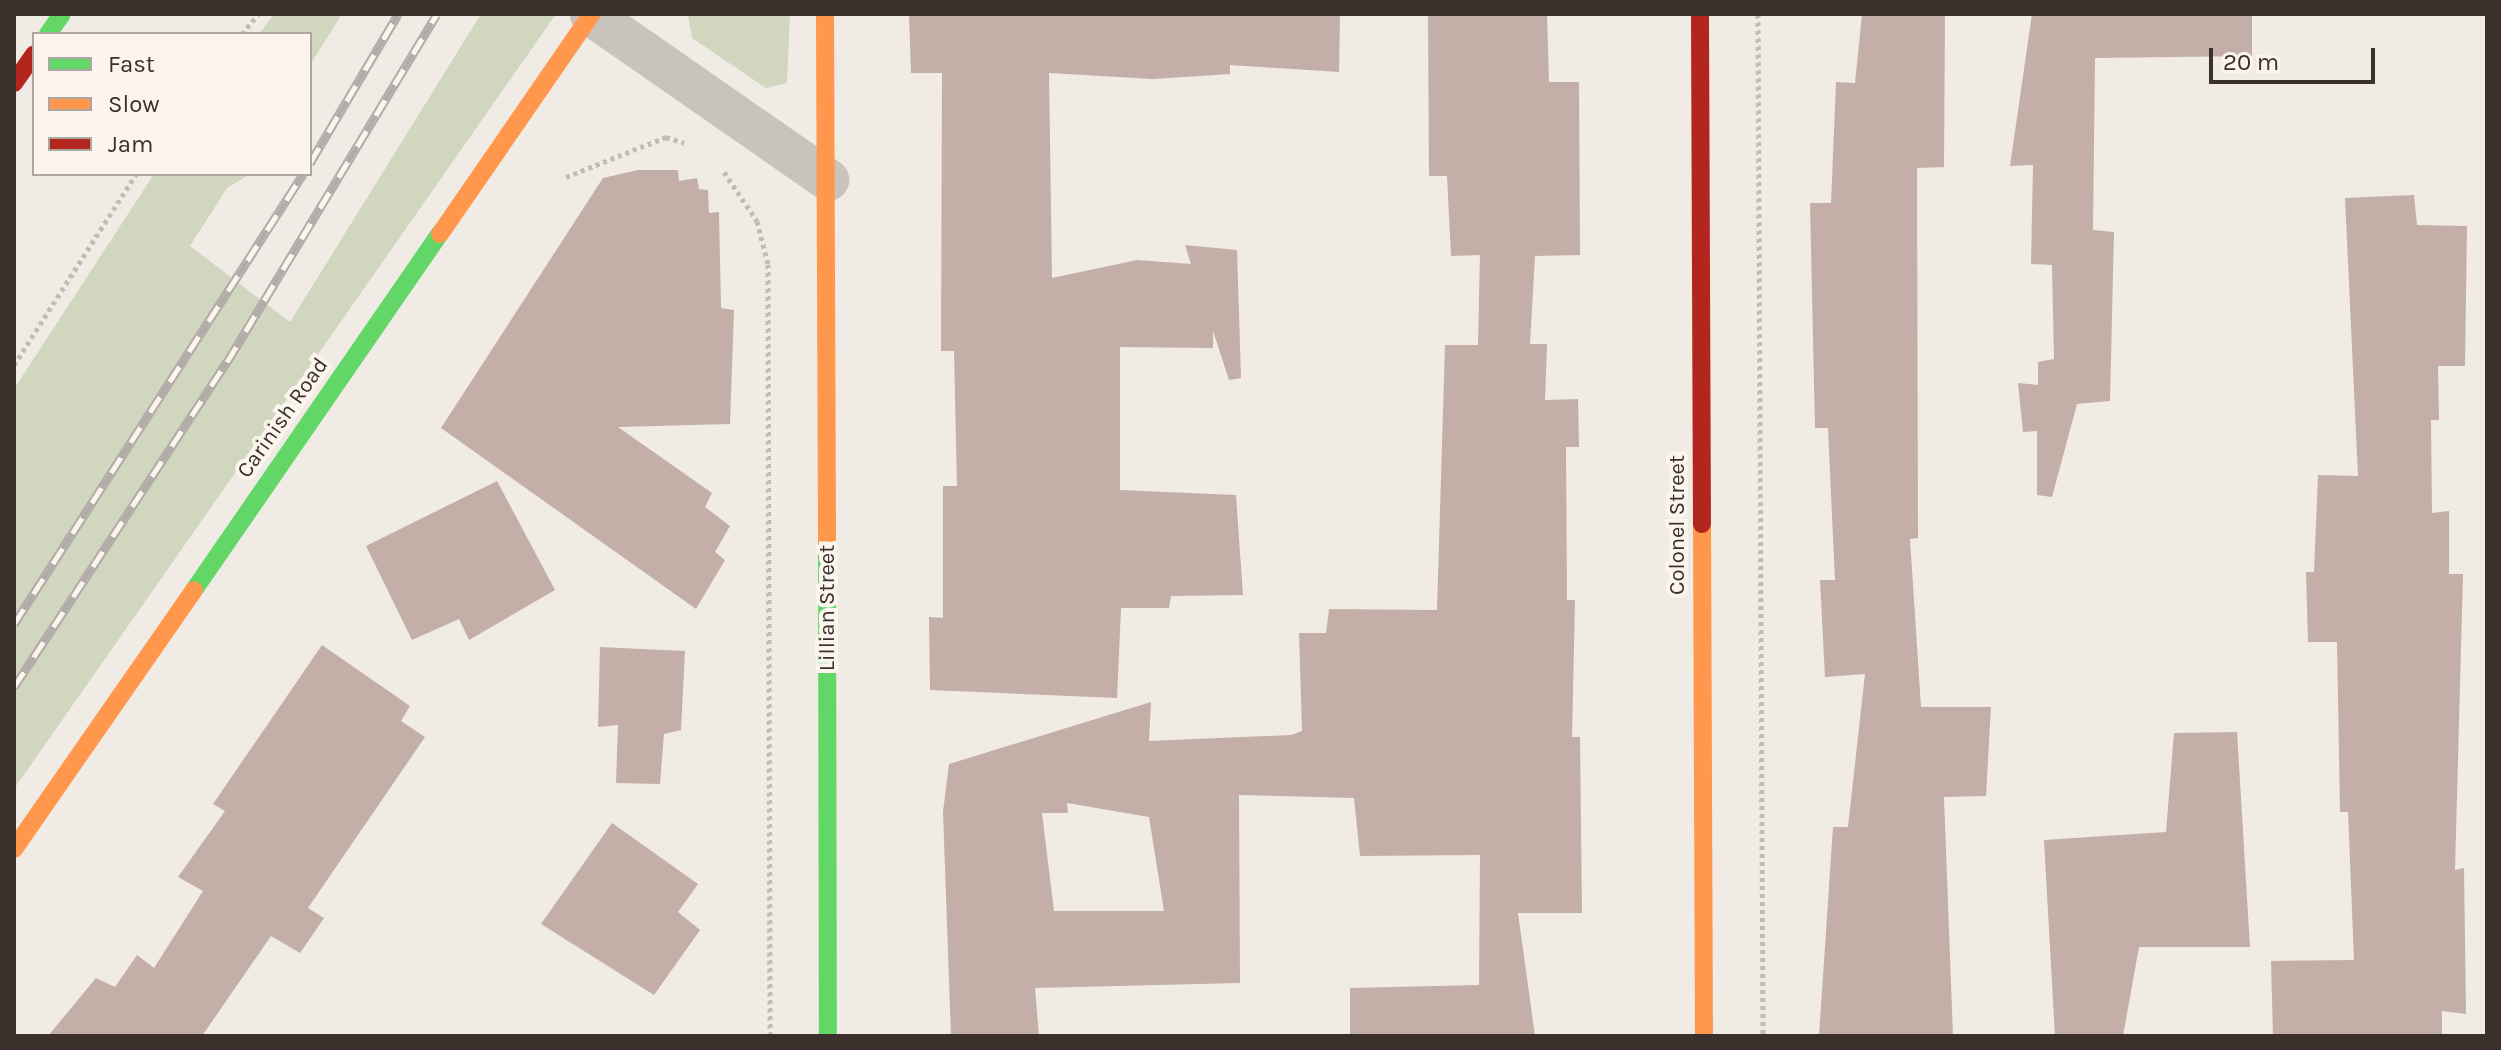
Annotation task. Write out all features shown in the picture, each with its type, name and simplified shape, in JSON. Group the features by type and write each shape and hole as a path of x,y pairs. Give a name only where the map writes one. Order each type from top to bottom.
{"street":[{"path":"49,32 62,14"},
{"path":"592,14 828,180"},
{"name":"Carinish Road","path":"14,849 592,14"},
{"name":"Lillian Street","path":"825,14 828,180 828,1036"},
{"name":"Colonel Street","path":"1700,14 1704,1036"},
{"path":"14,83 32,57"}],"path":[{"path":"244,32 258,14"},
{"path":"1758,14 1763,1036"},
{"path":"566,177 666,137 690,145"},
{"path":"720,168 757,221 768,264 770,1036"},
{"path":"14,365 135,176"}],"green space":[{"path":"274,14 342,14 312,62 312,32 260,32"},
{"path":"481,14 556,14 14,789 14,389 153,176 247,176 227,188 190,246 290,322"},
{"path":"688,14 790,14 787,83 766,88 692,38"}],"building":[{"path":"909,14 1340,14 1339,72 1230,65 1230,74 1153,79 1049,73 1052,278 1137,260 1191,264 1185,245 1237,250 1241,378 1229,380 1213,331 1213,348 1120,347 1120,490 1236,495 1243,595 1171,596 1169,608 1121,608 1117,698 930,690 929,617 943,618 943,486 957,486 954,351 941,351 942,73 911,73"},
{"path":"1428,14 1547,14 1549,82 1579,82 1580,255 1535,256 1530,344 1547,344 1545,400 1578,399 1579,447 1566,447 1567,600 1575,600 1572,737 1580,737 1582,913 1518,913 1535,1036 1350,1036 1350,988 1479,985 1480,855 1360,856 1354,798 1239,795 1240,983 1035,988 1039,1036 951,1036 943,812 949,764 1151,702 1149,741 1291,735 1302,731 1299,633 1326,633 1329,609 1437,610 1445,345 1478,345 1480,255 1451,256 1447,176 1429,176","holes":["1067,803 1149,817 1164,911 1054,911 1042,813 1068,813"]},
{"path":"1862,14 1945,14 1944,167 1917,168 1918,538 1910,539 1921,707 1991,707 1986,796 1944,797 1953,1036 1819,1036 1833,827 1848,827 1865,674 1825,677 1820,580 1835,580 1828,428 1815,428 1810,203 1831,203 1836,82 1855,83"},
{"path":"2032,14 2252,14 2252,56 2095,58 2093,230 2114,232 2110,401 2077,404 2052,497 2037,495 2037,431 2023,432 2018,383 2038,385 2038,362 2054,359 2052,265 2031,264 2033,165 2010,166"},
{"path":"638,170 678,170 679,181 697,178 699,189 708,190 709,213 719,212 721,308 734,310 730,424 618,427 712,493 705,507 730,526 715,552 725,560 696,609 441,428 603,178"},
{"path":"2414,195 2417,225 2467,226 2465,366 2438,366 2439,420 2431,420 2432,513 2449,511 2449,574 2463,574 2455,870 2464,868 2466,1014 2442,1011 2442,1036 2273,1036 2271,961 2354,960 2348,812 2340,812 2337,642 2308,642 2306,572 2314,572 2318,475 2358,476 2345,198"},
{"path":"497,481 555,590 469,640 459,619 412,640 366,546"},
{"path":"322,645 410,706 401,721 425,737 308,908 324,918 300,953 271,936 202,1036 48,1036 96,978 115,987 137,955 154,968 203,891 178,877 225,811 213,804"},
{"path":"600,647 685,651 681,730 664,734 660,784 616,783 618,725 598,727"},
{"path":"2237,732 2250,947 2139,947 2123,1036 2055,1036 2044,840 2166,832 2174,733"},
{"path":"612,823 698,884 678,912 700,930 654,995 541,924"}],"railway":[{"path":"312,160 398,14"},
{"path":"14,687 227,362 437,14"},
{"path":"14,624 302,176"}],"traffic: fast":[{"path":"49,32 62,14"},
{"path":"194,590 440,234"},
{"path":"827,546 828,1036"}],"traffic: slow":[{"path":"440,234 592,14"},
{"path":"825,14 827,546"},
{"path":"1702,524 1704,1036"},
{"path":"14,849 194,590"}],"traffic: jam":[{"path":"1700,14 1702,524"},
{"path":"14,83 32,57"}]}
